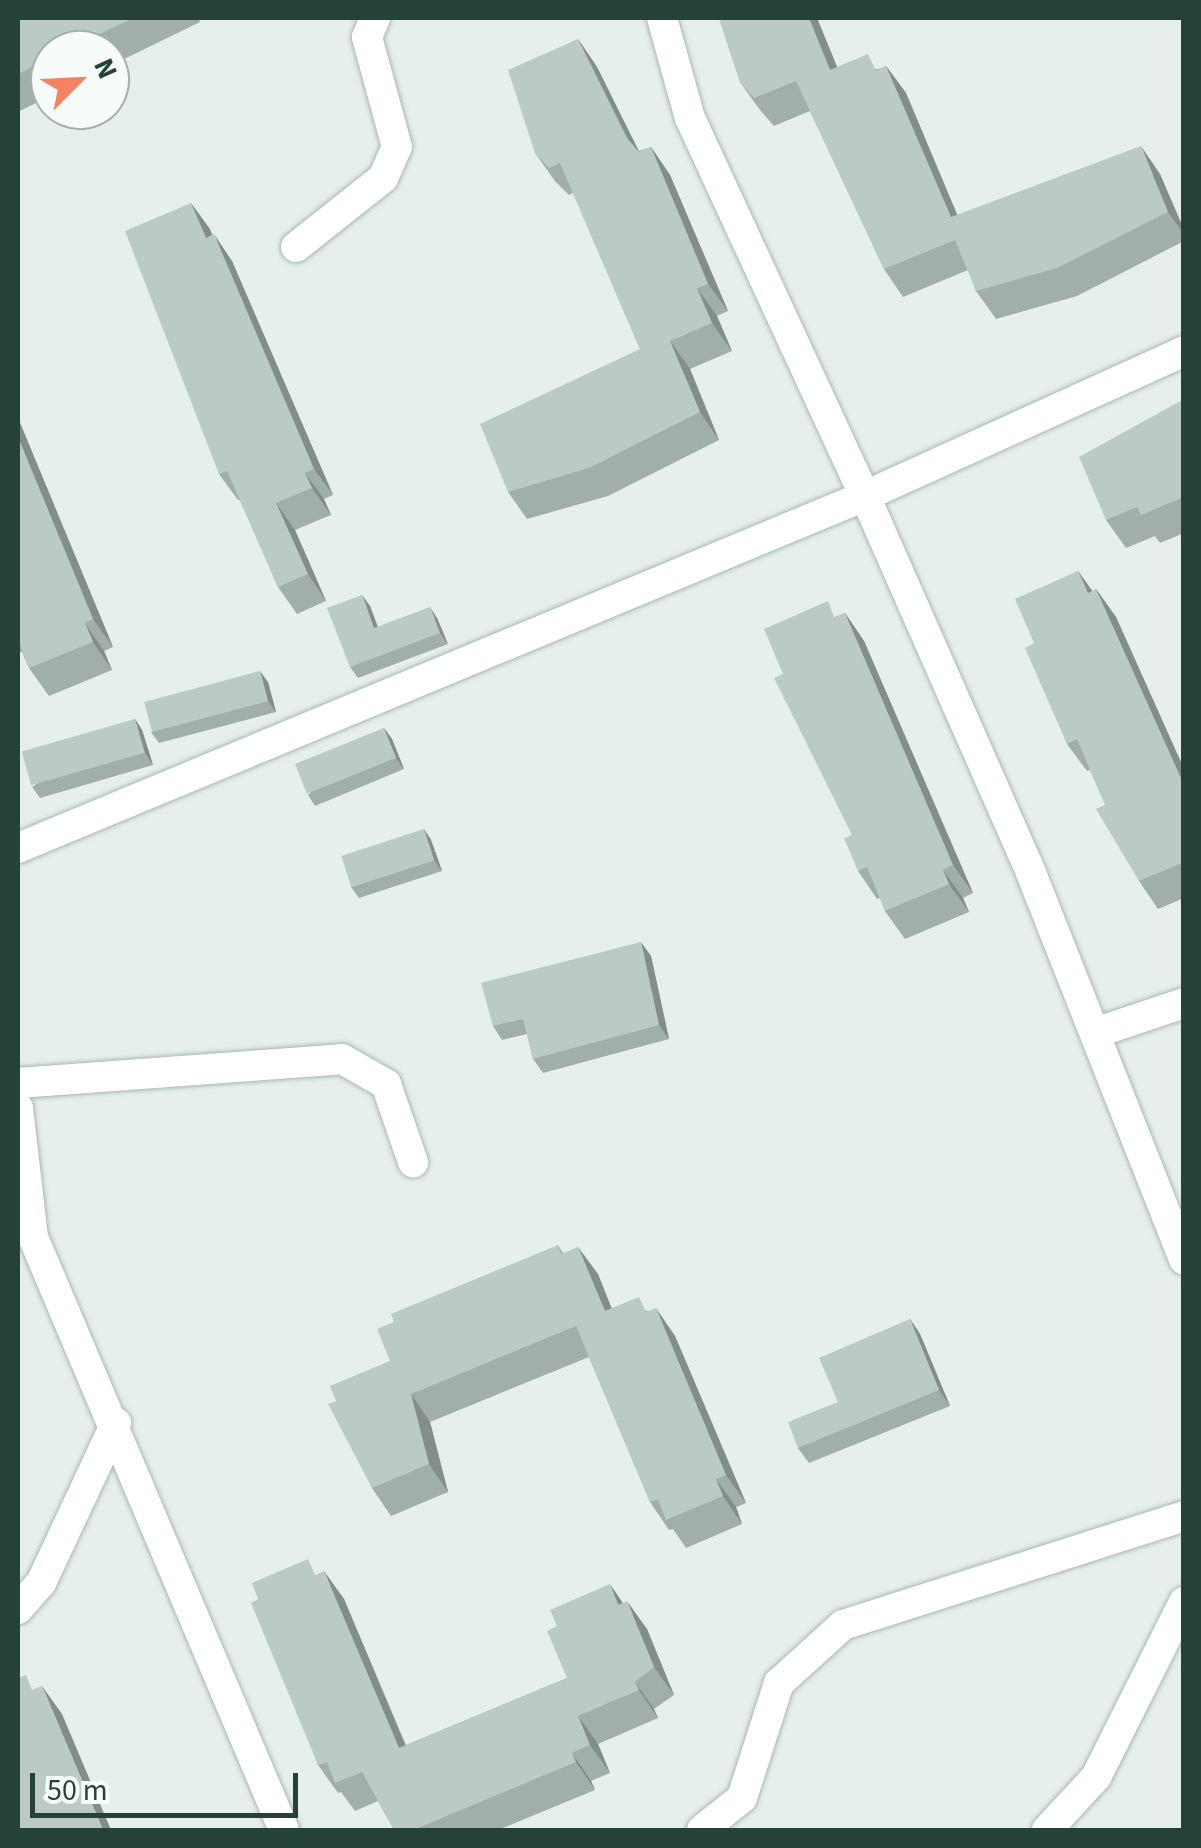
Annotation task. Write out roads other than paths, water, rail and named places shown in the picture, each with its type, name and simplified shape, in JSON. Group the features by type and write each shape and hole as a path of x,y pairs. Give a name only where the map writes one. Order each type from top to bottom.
{"street":[{"path":"296,248 383,178 397,147 367,37 375,18"},
{"path":"662,18 690,118 865,496 898,553 1184,1260"},
{"path":"18,848 865,496 1184,351"},
{"path":"1095,1033 1184,1003"},
{"path":"18,1083 342,1058 386,1084 413,1162"},
{"path":"18,1108 33,1237 116,1423 284,1830"},
{"path":"18,1609 41,1583 116,1423"},
{"path":"702,1830 742,1798 779,1683 843,1626 1184,1516"},
{"path":"1047,1830 1096,1776 1184,1602"}]}
